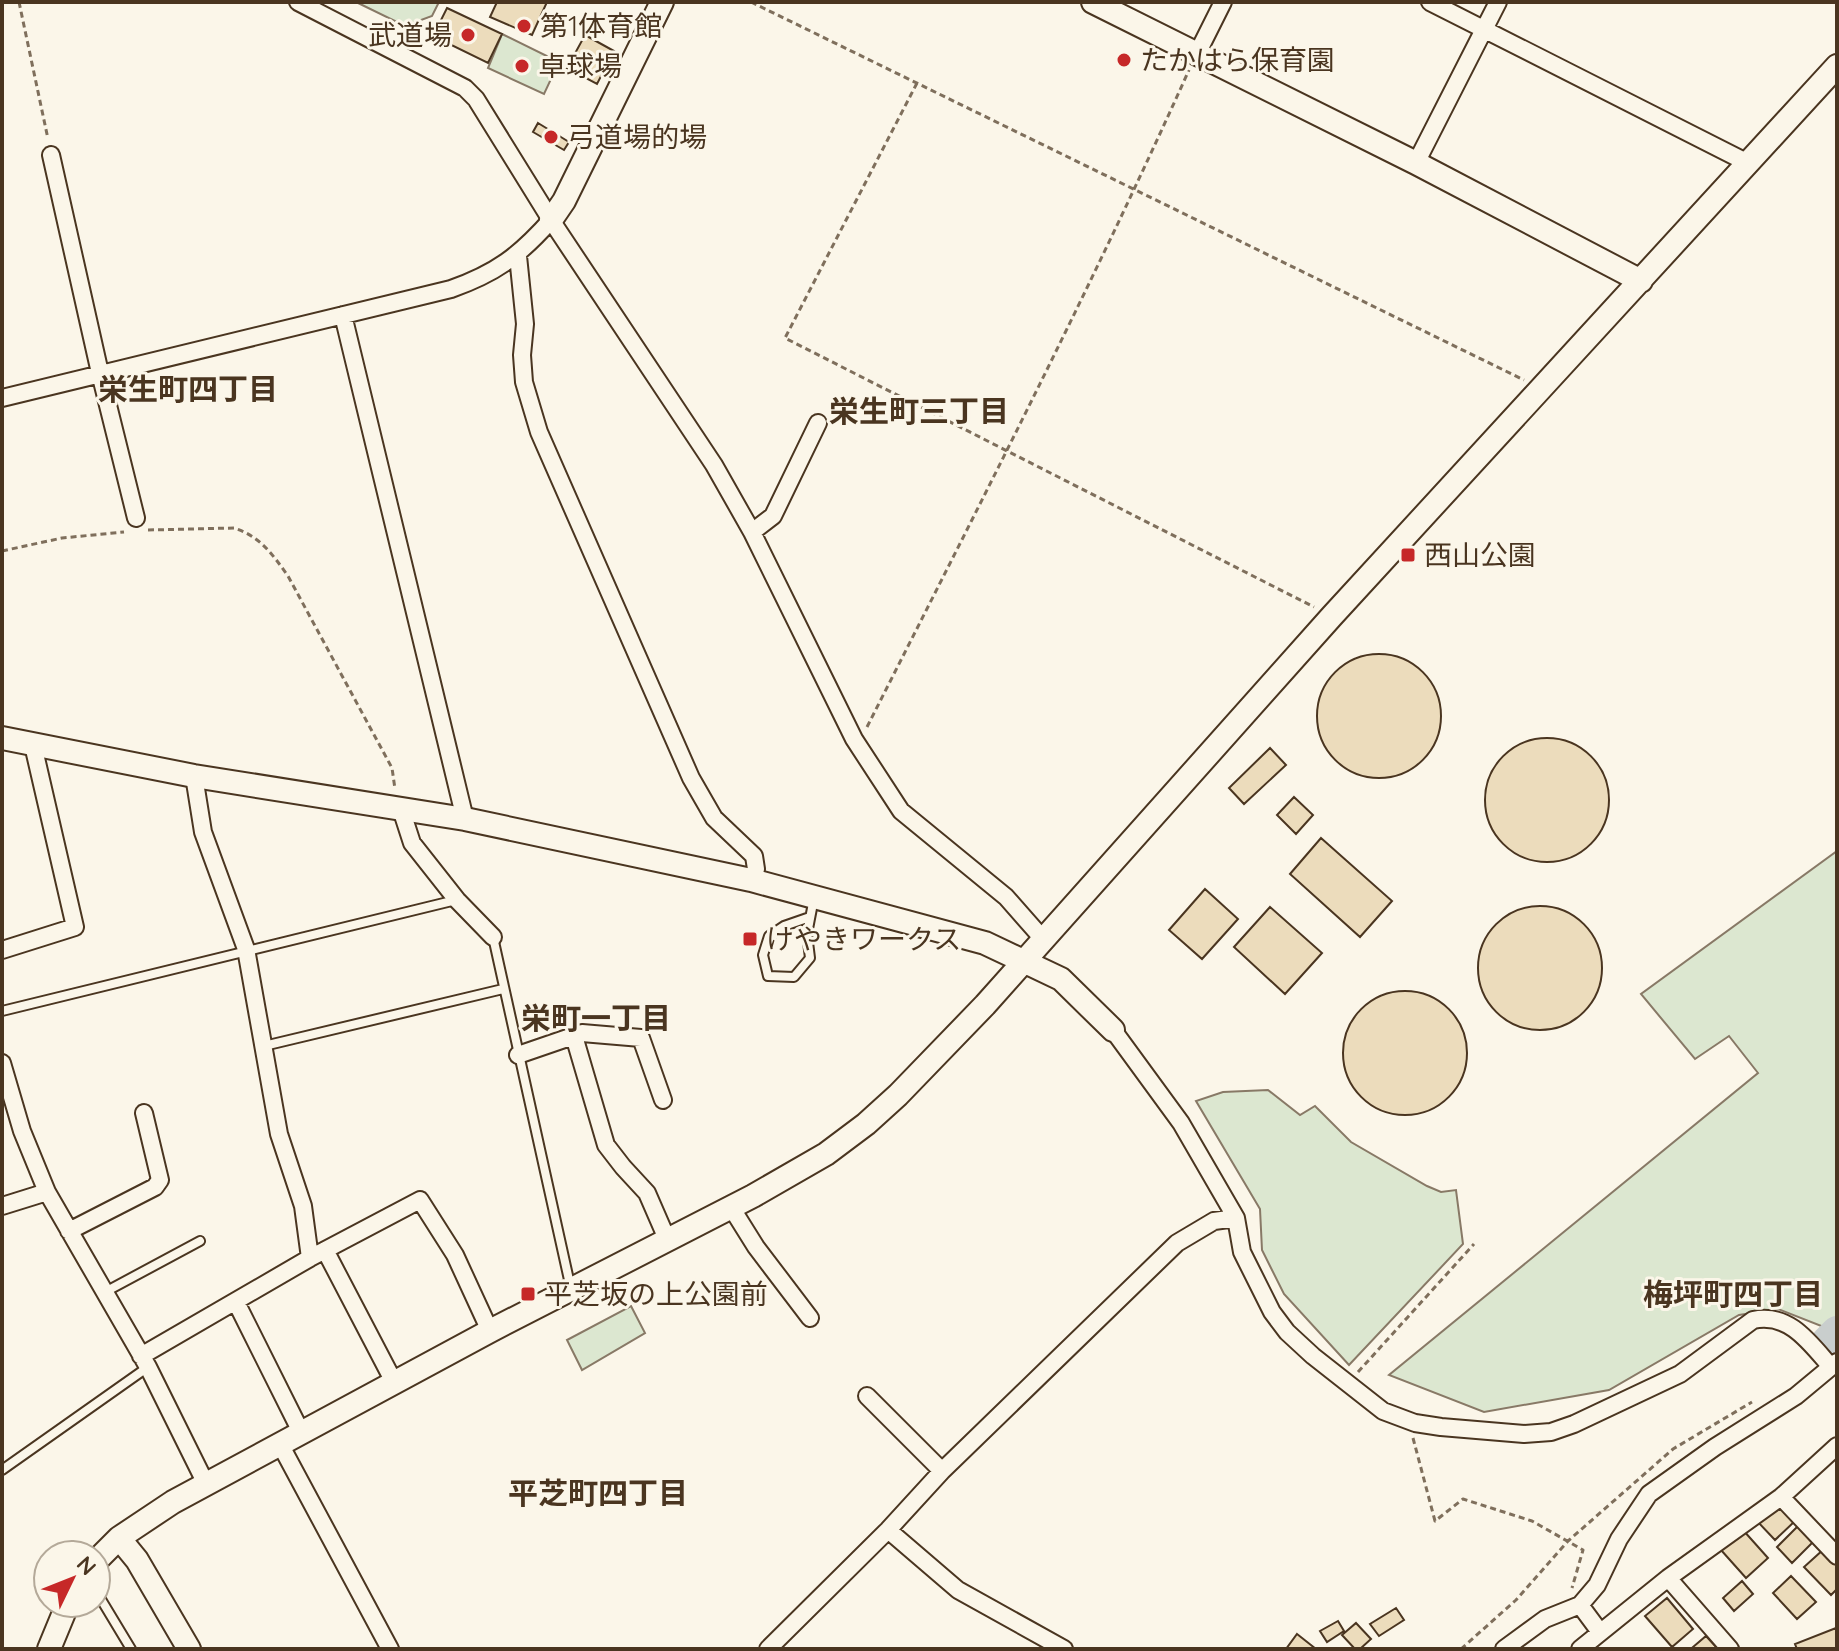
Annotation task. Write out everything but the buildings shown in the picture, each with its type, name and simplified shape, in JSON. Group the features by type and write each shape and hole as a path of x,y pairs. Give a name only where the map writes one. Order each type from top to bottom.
{"street":[{"path":"298,2 465,88 476,99 551,220 714,465 752,532 854,739 901,811 1006,897 1043,939"},
{"path":"2,398 451,289 495,272 518,256 564,201 662,2"},
{"path":"1093,2 1416,163 1641,281"},
{"path":"1196,56 1223,2"},
{"path":"1430,2 1750,164"},
{"path":"1416,163 1498,2"},
{"path":"112,1545 151,1515 206,1484 490,1331 731,1207 826,1154 866,1124 985,1005 1332,616 1837,66"},
{"path":"51,155 136,527"},
{"path":"518,256 525,324 522,355 524,382 539,432 691,778 714,818 754,856 756,869 751,880"},
{"path":"343,315 465,819"},
{"path":"752,532 773,516 818,423"},
{"path":"2,738 194,776 399,804 751,880 812,907 985,943 1061,979 1113,1030 1181,1123 1236,1218 1242,1252 1272,1312 1287,1332 1346,1385 1383,1411 1415,1423 1524,1434 1551,1432 1680,1374 1753,1320 1765,1317 1779,1320 1795,1329 1834,1364 1796,1396 1706,1453 1649,1494 1619,1539 1597,1585 1573,1608 1545,1619 1504,1649"},
{"path":"2,950 75,927 33,745"},
{"path":"194,776 203,832 246,949 279,1134 318,1254 395,1384"},
{"path":"399,804 412,843 457,900 493,937"},
{"path":"518,1055 582,1033 641,1038 663,1100"},
{"path":"574,1036 606,1145 647,1193 667,1239"},
{"path":"2,1063 22,1131 47,1192 144,1362 206,1484"},
{"path":"69,1231 155,1187 160,1180 144,1113"},
{"path":"2,1206 47,1192"},
{"path":"144,1362 236,1302 420,1200 455,1255 490,1331"},
{"path":"731,1207 756,1247 810,1318"},
{"path":"768,1649 888,1530 942,1471 1177,1243 1214,1221 1236,1218"},
{"path":"236,1302 301,1432"},
{"path":"867,1396 942,1471"},
{"path":"280,1444 390,1649"},
{"path":"1580,1649 1668,1578 1781,1497 1837,1446"},
{"path":"1781,1497 1837,1556"},
{"path":"888,1530 958,1590 1064,1649"},
{"path":"119,1538 137,1560 189,1649"},
{"path":"1668,1578 1730,1649"},
{"path":"1573,1608 1600,1632"},
{"path":"49,1649 61,1619"}],"lane":[{"path":"2,1011 246,949 457,900"},
{"path":"812,907 807,934 810,958 794,977 768,976 763,955 769,936 812,907"},
{"path":"493,937 571,1290"},
{"path":"263,1046 503,989"},
{"path":"105,1292 200,1241"},
{"path":"2,1470 144,1362"},
{"path":"112,1618 131,1649"}],"path":[{"path":"19,2 51,155"},
{"path":"751,2 1543,389"},
{"path":"854,739 865,731 1006,453 1136,188 1196,56"},
{"path":"917,83 785,338 1332,616"},
{"path":"2,551 136,527 234,528 243,531 268,548 288,576 392,768 399,804"},
{"path":"1346,1385 1474,1244"},
{"path":"1415,1423 1411,1433 1435,1521 1463,1499 1532,1521 1583,1550 1573,1608"}],"green space":[{"path":"356,2 439,2 432,16 405,26"},
{"name":"卓球場","path":"502,34 559,62 544,94 488,68"},
{"path":"1837,851 1837,1327 1834,1331 1778,1309 1739,1315 1609,1390 1484,1412 1389,1375 1758,1073 1729,1036 1695,1059 1641,994"},
{"path":"1268,1090 1300,1115 1315,1106 1351,1142 1427,1186 1441,1192 1456,1190 1463,1244 1349,1365 1284,1294 1262,1250 1260,1209 1196,1101 1223,1092"},
{"path":"631,1306 645,1333 582,1370 567,1340"}],"waterway":[{"path":"1827,1342 1837,1332"}],"place":[{"name":"第1体育館","path":"524,26"},
{"name":"武道場","path":"468,35"},
{"name":"たかはら保育園","path":"1124,60"},
{"name":"卓球場","path":"522,66"},
{"name":"弓道場的場","path":"551,137"},
{"name":"西山公園","path":"1408,555"},
{"name":"けやきワークス","path":"750,939"},
{"name":"平芝坂の上公園前","path":"528,1294"}],"district":[{"name":"栄生町四丁目","path":"188,390"},
{"name":"栄生町三丁目","path":"919,412"},
{"name":"栄町一丁目","path":"596,1019"},
{"name":"梅坪町四丁目","path":"1733,1295"},
{"name":"平芝町四丁目","path":"598,1494"}]}
